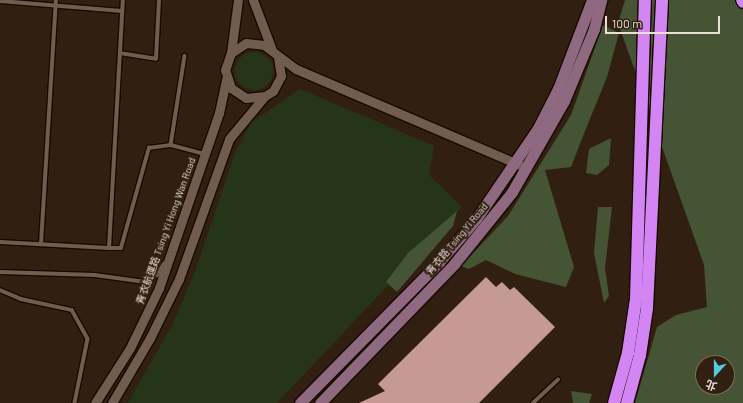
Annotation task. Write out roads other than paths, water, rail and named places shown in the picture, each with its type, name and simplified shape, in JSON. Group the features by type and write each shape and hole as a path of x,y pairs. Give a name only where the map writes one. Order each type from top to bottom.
{"highway":[{"path":"614,403 628,352 636,299 645,0"},
{"path":"627,403 644,332 662,0"}],"main road":[{"name":"青衣路 Tsing Yi Road","path":"300,403 439,262 476,219 515,162 558,89 592,0"},
{"name":"青衣路 Tsing Yi Road","path":"320,403 454,264 527,168 581,62 601,0"},
{"path":"330,403 339,384"}],"street":[{"path":"238,0 231,53 226,66 226,79 242,96 265,96"},
{"path":"253,0 275,54 281,76"},
{"path":"231,53 246,43 260,44 296,69 527,168"},
{"path":"112,403 150,338 179,279 229,139 265,96 273,91 281,76 296,69"},
{"name":"青衣航運路 Tsing Yi Hong Wan Road","path":"95,403 146,317 170,256 205,154 226,79"}],"lane":[{"path":"41,244 56,0"},
{"path":"109,248 123,0"},
{"path":"120,53 156,59 159,0"},
{"path":"0,1 122,11"},
{"path":"171,145 185,56"},
{"path":"0,242 121,248 149,148 171,145 205,154"},
{"path":"0,272 96,274 146,282 157,276 170,256"},
{"path":"0,290 21,299 72,310 88,339 75,403"},
{"path":"532,403 558,380"}]}
